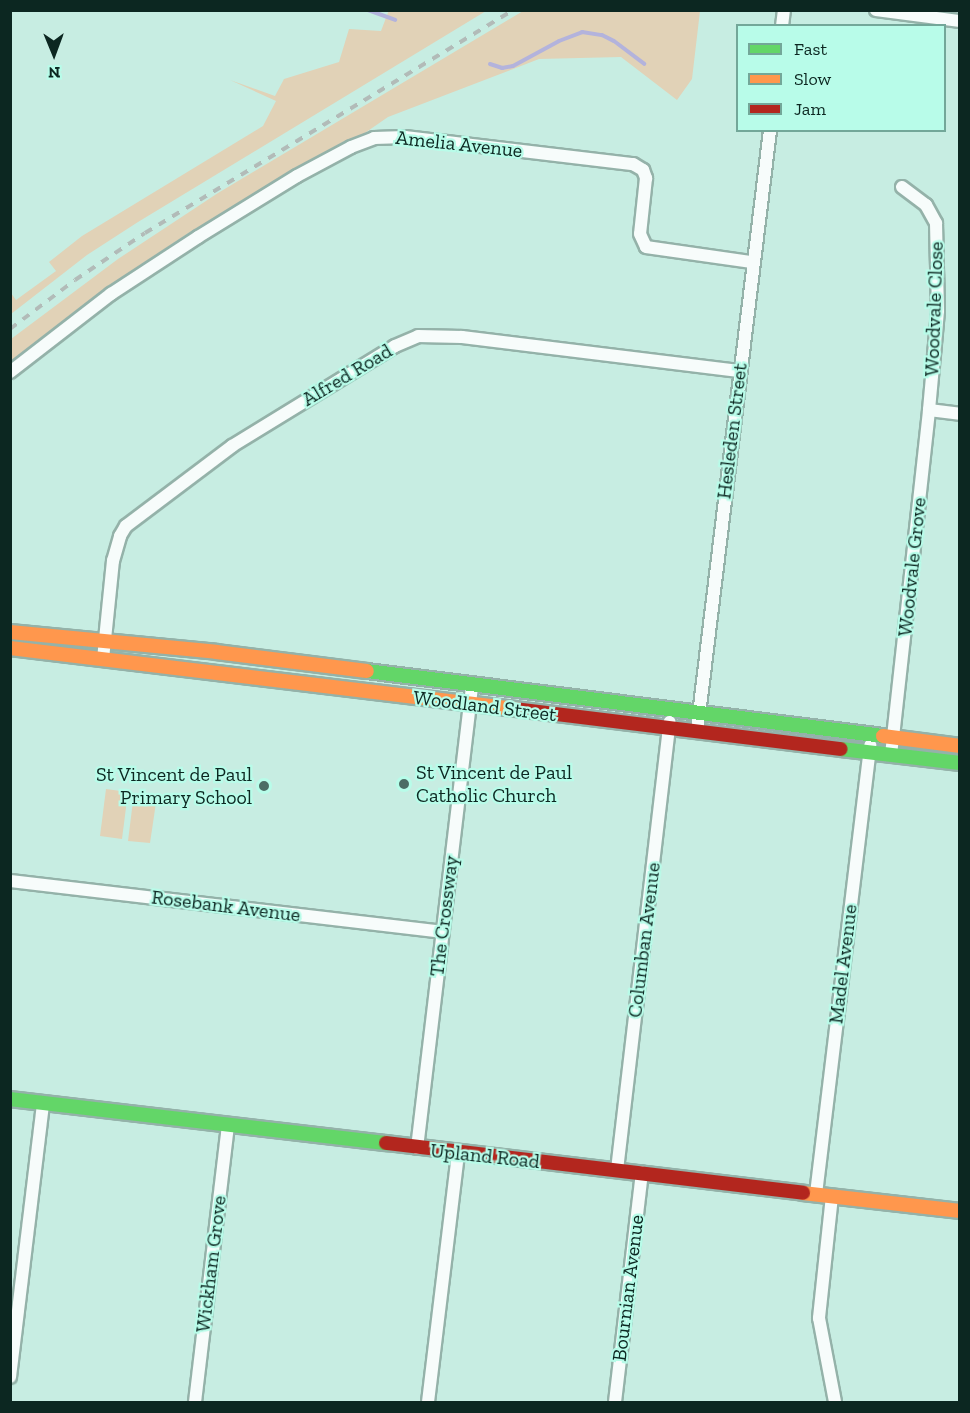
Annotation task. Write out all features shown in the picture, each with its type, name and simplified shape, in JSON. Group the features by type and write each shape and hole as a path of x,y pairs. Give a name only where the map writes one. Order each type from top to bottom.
{"main road":[{"name":"Woodland Street","path":"10,632 227,654 960,746"},
{"name":"Woodland Street","path":"10,648 960,763"},
{"name":"Upland Road","path":"10,1099 960,1211"}],"street":[{"path":"876,10 960,21"},
{"name":"Hesleden Street","path":"697,731 752,262 770,132"},
{"name":"Amelia Avenue","path":"10,372 111,294 198,237 297,176 351,147 374,138 405,137 633,164 643,170 646,178 640,234 646,247 752,262"},
{"name":"Woodvale Close","path":"902,188 926,205 936,223 938,311 929,410"},
{"name":"Alfred Road","path":"102,659 116,547 120,536 131,520 232,446 348,372 408,340 430,335 739,370"},
{"path":"929,410 960,414"},
{"name":"Woodvale Grove","path":"891,755 929,410"},
{"name":"The Crossway","path":"417,1148 472,684"},
{"name":"Columban Avenue","path":"617,1170 671,709"},
{"name":"Madel Avenue","path":"816,1194 871,735"},
{"name":"Rosebank Avenue","path":"10,880 442,932"},
{"path":"10,1377 43,1103"},
{"name":"Wickham Grove","path":"195,1402 228,1125"},
{"path":"428,1402 458,1153"},
{"name":"Bournian Avenue","path":"615,1402 642,1173"},
{"path":"832,1196 819,1318 822,1344 835,1402"}],"shaded area":[{"path":"389,10 486,11 138,222 87,255 11,314 11,293 16,300 56,271 49,262 82,236 263,126 276,101 230,80 275,96 284,79 339,62 349,29 381,31"},
{"path":"523,11 700,11 692,79 677,100 621,57 539,59 388,117 362,135 343,142 187,234 113,284 11,364 11,339 118,259 218,193"},
{"path":"106,789 128,792 122,839 100,836"},
{"path":"134,793 157,796 150,843 128,841"}],"waterway":[{"path":"368,10 395,20"},
{"path":"490,64 502,68 513,66 559,41 582,32 602,35 614,41 644,64"}],"railway":[{"path":"10,329 75,280 145,233 513,10"}],"traffic: fast":[{"path":"367,671 883,736"},
{"path":"841,749 960,763"},
{"path":"10,1099 386,1143"}],"traffic: slow":[{"path":"10,632 216,652 367,671"},
{"path":"10,648 515,709"},
{"path":"883,736 960,746"},
{"path":"803,1193 960,1211"}],"traffic: jam":[{"path":"515,709 841,749"},
{"path":"386,1143 803,1193"}],"place":[{"name":"St Vincent de Paul Catholic Church","path":"404,784"},
{"name":"St Vincent de Paul Primary School","path":"264,786"}]}
